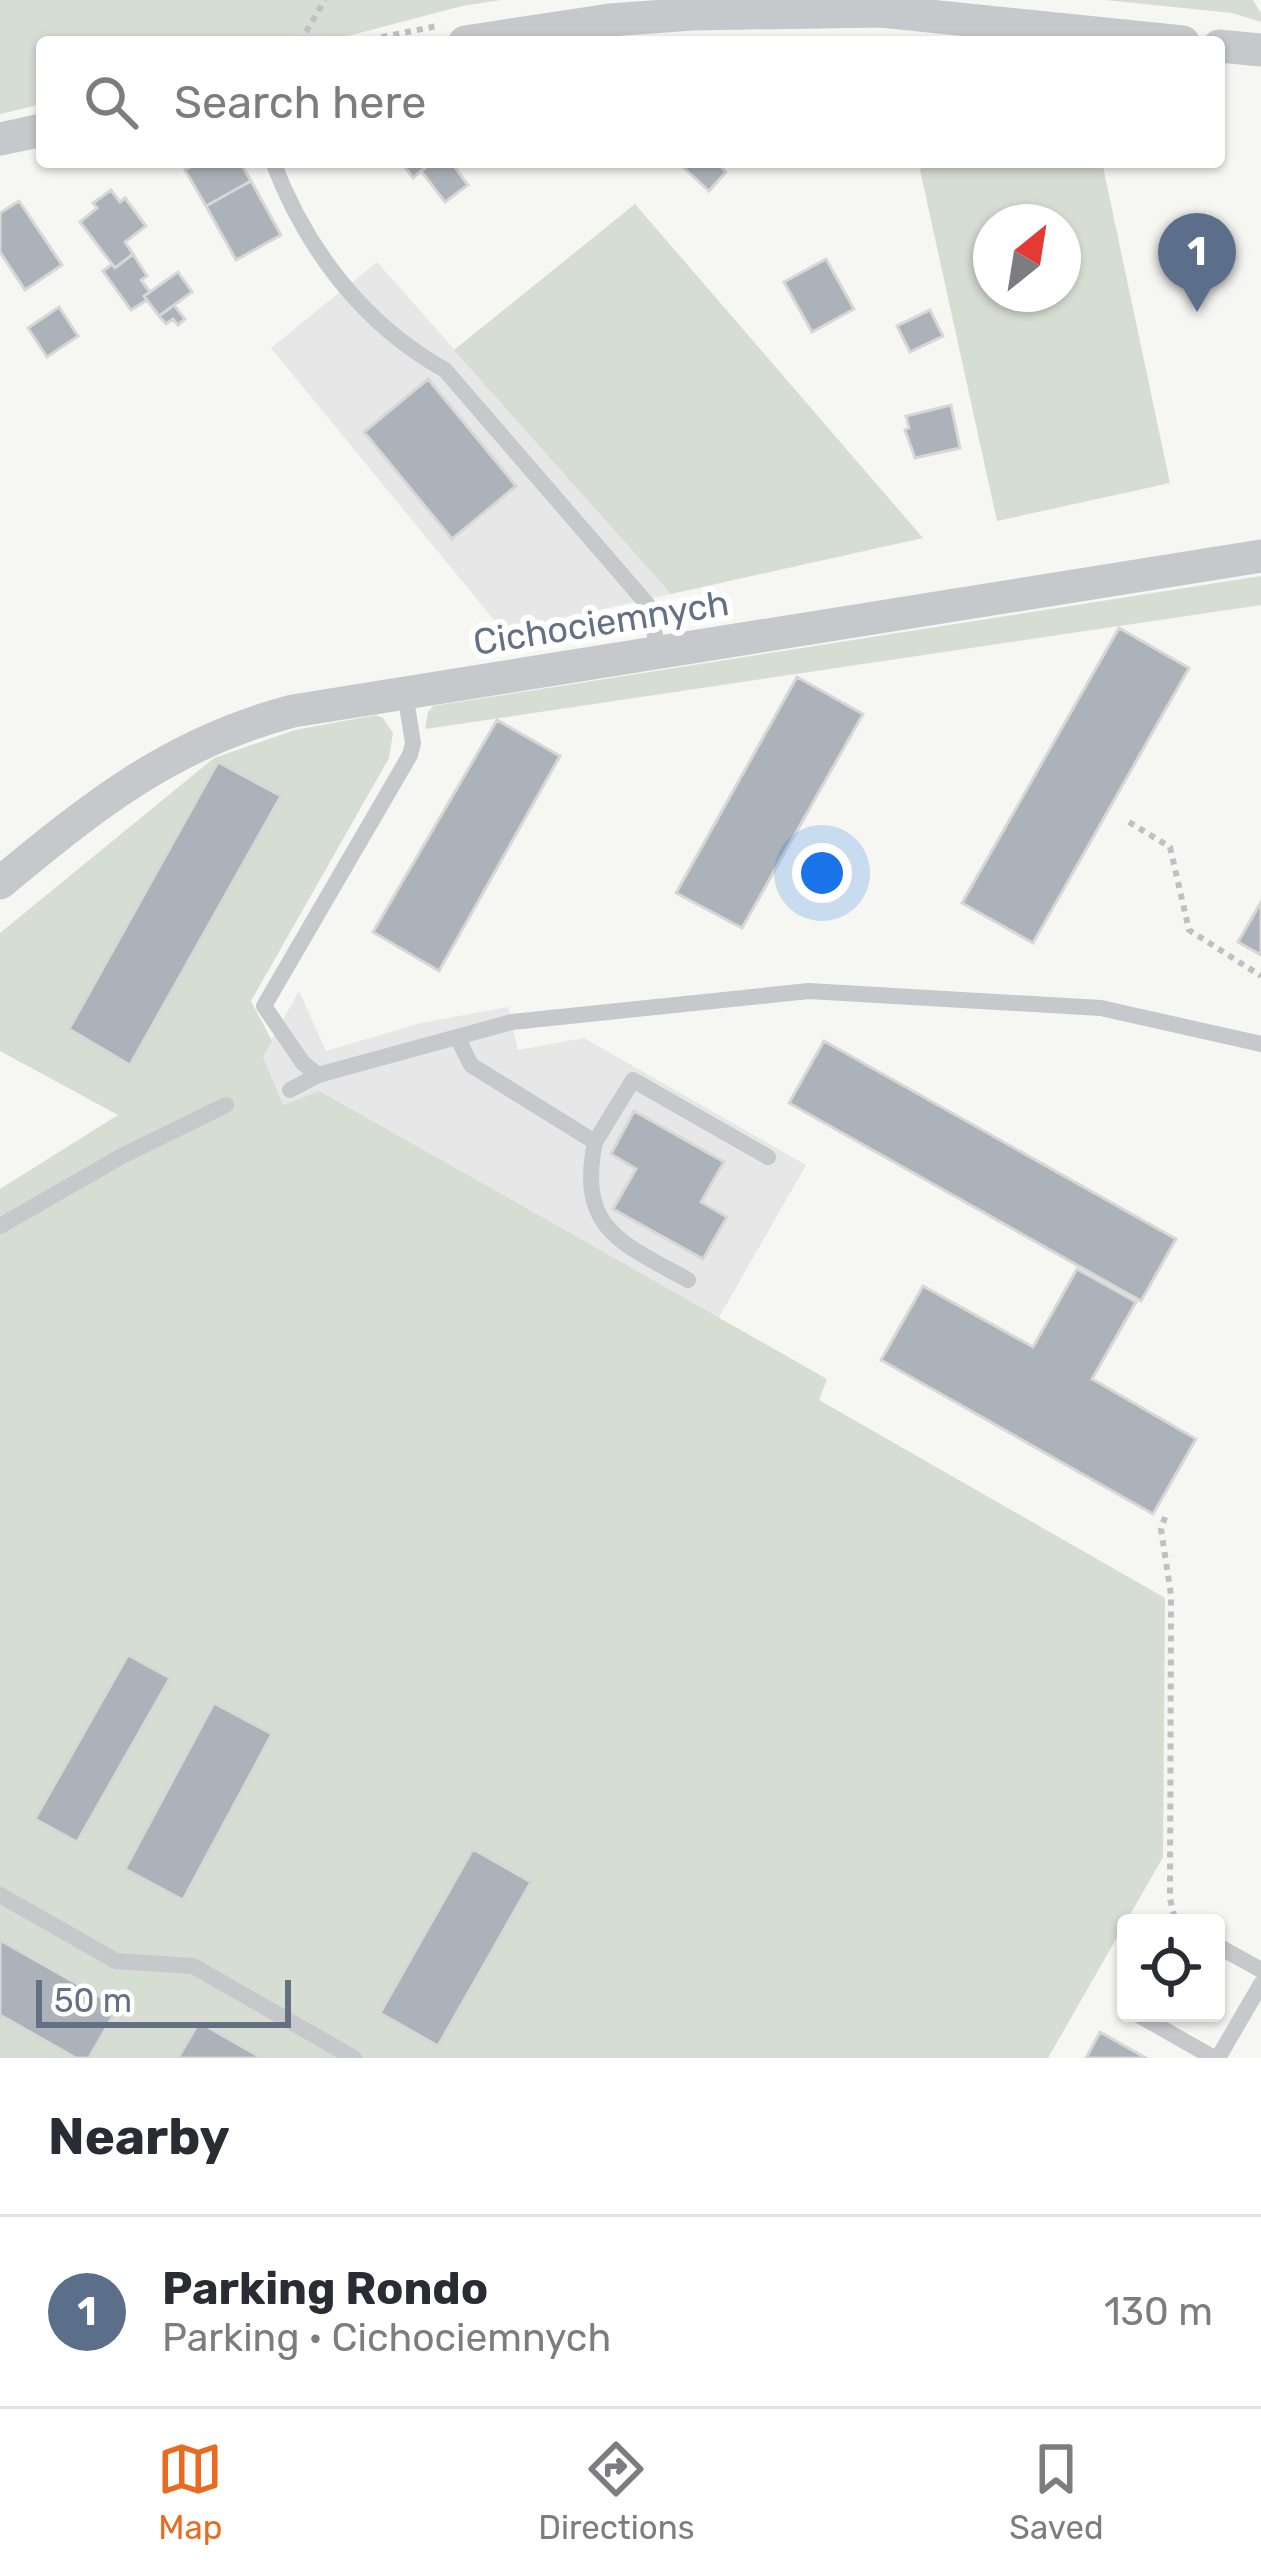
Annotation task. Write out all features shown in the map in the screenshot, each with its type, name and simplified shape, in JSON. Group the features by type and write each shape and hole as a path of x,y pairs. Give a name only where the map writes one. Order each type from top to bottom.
{"street":[{"path":"505,36 692,14 881,11 1125,36"},
{"path":"1225,47 1261,50"},
{"path":"0,139 36,131"},
{"name":"Cichociemnych","path":"0,883 56,836 190,746 271,716 1261,556"}],"lane":[{"path":"276,168 312,247 342,285 405,348 445,370 648,605 659,652"},
{"path":"319,1075 303,1063 264,1006 410,755 413,743 406,693"},
{"path":"290,1090 319,1075 512,1022 809,991 1102,1008 1261,1044"},
{"path":"458,1040 471,1065 596,1142"},
{"path":"688,1280 624,1244 596,1212 590,1173 596,1142 633,1080 768,1157"},
{"path":"0,1226 122,1156 226,1105"},
{"path":"0,1895 116,1960 193,1966 354,2058"},
{"path":"1225,1951 1261,1970"},
{"path":"1151,2022 1216,2058 1261,1984"}],"path":[{"path":"304,36 325,0"},
{"path":"1129,822 1169,847 1189,930 1261,976"},
{"path":"1165,1517 1161,1529 1172,1595 1170,1899 1174,1914"}],"shaded area":[{"path":"0,0 501,0 348,36 36,36 36,105 0,114"},
{"path":"1105,0 1253,0 1261,22 1232,13"},
{"path":"921,168 1103,168 1170,483 997,521"},
{"path":"635,204 923,538 671,594 454,350"},
{"path":"377,262 671,594 503,631 271,348"},
{"path":"1261,576 1261,605 425,729 433,706"},
{"path":"376,715 393,733 389,758 251,1001 272,1041 263,1056 283,1105 320,1091 827,1379 819,1400 1165,1598 1163,1857 1130,1914 1117,1914 1117,1937 1048,2058 0,2058 0,1189 118,1115 0,1051 0,933 214,758 295,730"},
{"path":"299,991 326,1051 421,1023 508,1007 518,1050 584,1038 806,1165 718,1319 321,1091 283,1106 263,1055"}],"building":[{"path":"243,168 251,181 206,206 185,170"},
{"path":"406,168 425,168 413,178"},
{"path":"455,168 468,185 445,202 421,171"},
{"path":"684,168 722,168 726,172 709,191"},
{"path":"251,181 281,235 236,260 206,206"},
{"path":"111,190 120,202 125,198 146,226 125,242 133,254 115,268 80,222 97,208 93,203"},
{"path":"19,201 62,265 25,290 0,252 0,213"},
{"path":"133,254 147,276 141,280 150,292 144,296 147,300 131,310 103,271"},
{"path":"826,259 854,309 812,332 784,282"},
{"path":"178,272 192,292 159,316 144,296"},
{"path":"174,305 185,319 178,325 173,319 166,324 159,316"},
{"path":"59,307 78,336 47,357 28,328"},
{"path":"930,310 943,336 910,352 897,326"},
{"path":"428,379 516,486 452,539 364,432"},
{"path":"951,405 960,448 915,458 905,430 909,428 906,416"},
{"path":"1119,628 1189,668 1033,943 962,903"},
{"path":"797,677 863,714 742,928 676,893"},
{"path":"497,720 560,756 439,971 373,932"},
{"path":"218,762 281,796 130,1065 69,1029"},
{"path":"1261,902 1261,955 1238,942"},
{"path":"824,1041 1176,1239 1141,1301 789,1103"},
{"path":"634,1111 724,1162 701,1202 727,1217 703,1259 613,1209 636,1169 611,1154"},
{"path":"1077,1269 1136,1302 1092,1379 1196,1439 1153,1514 881,1360 923,1286 1033,1347"},
{"path":"128,1655 170,1678 77,1842 35,1819"},
{"path":"214,1703 272,1734 183,1900 125,1869"},
{"path":"473,1849 531,1882 438,2046 380,2013"},
{"path":"0,1940 118,2007 89,2058 76,2058 0,2015"},
{"path":"199,2022 262,2058 178,2058"},
{"path":"1100,2032 1146,2058 1086,2058"}],"place":[{"name":"Parking Rondo","path":"1197,312"}]}
